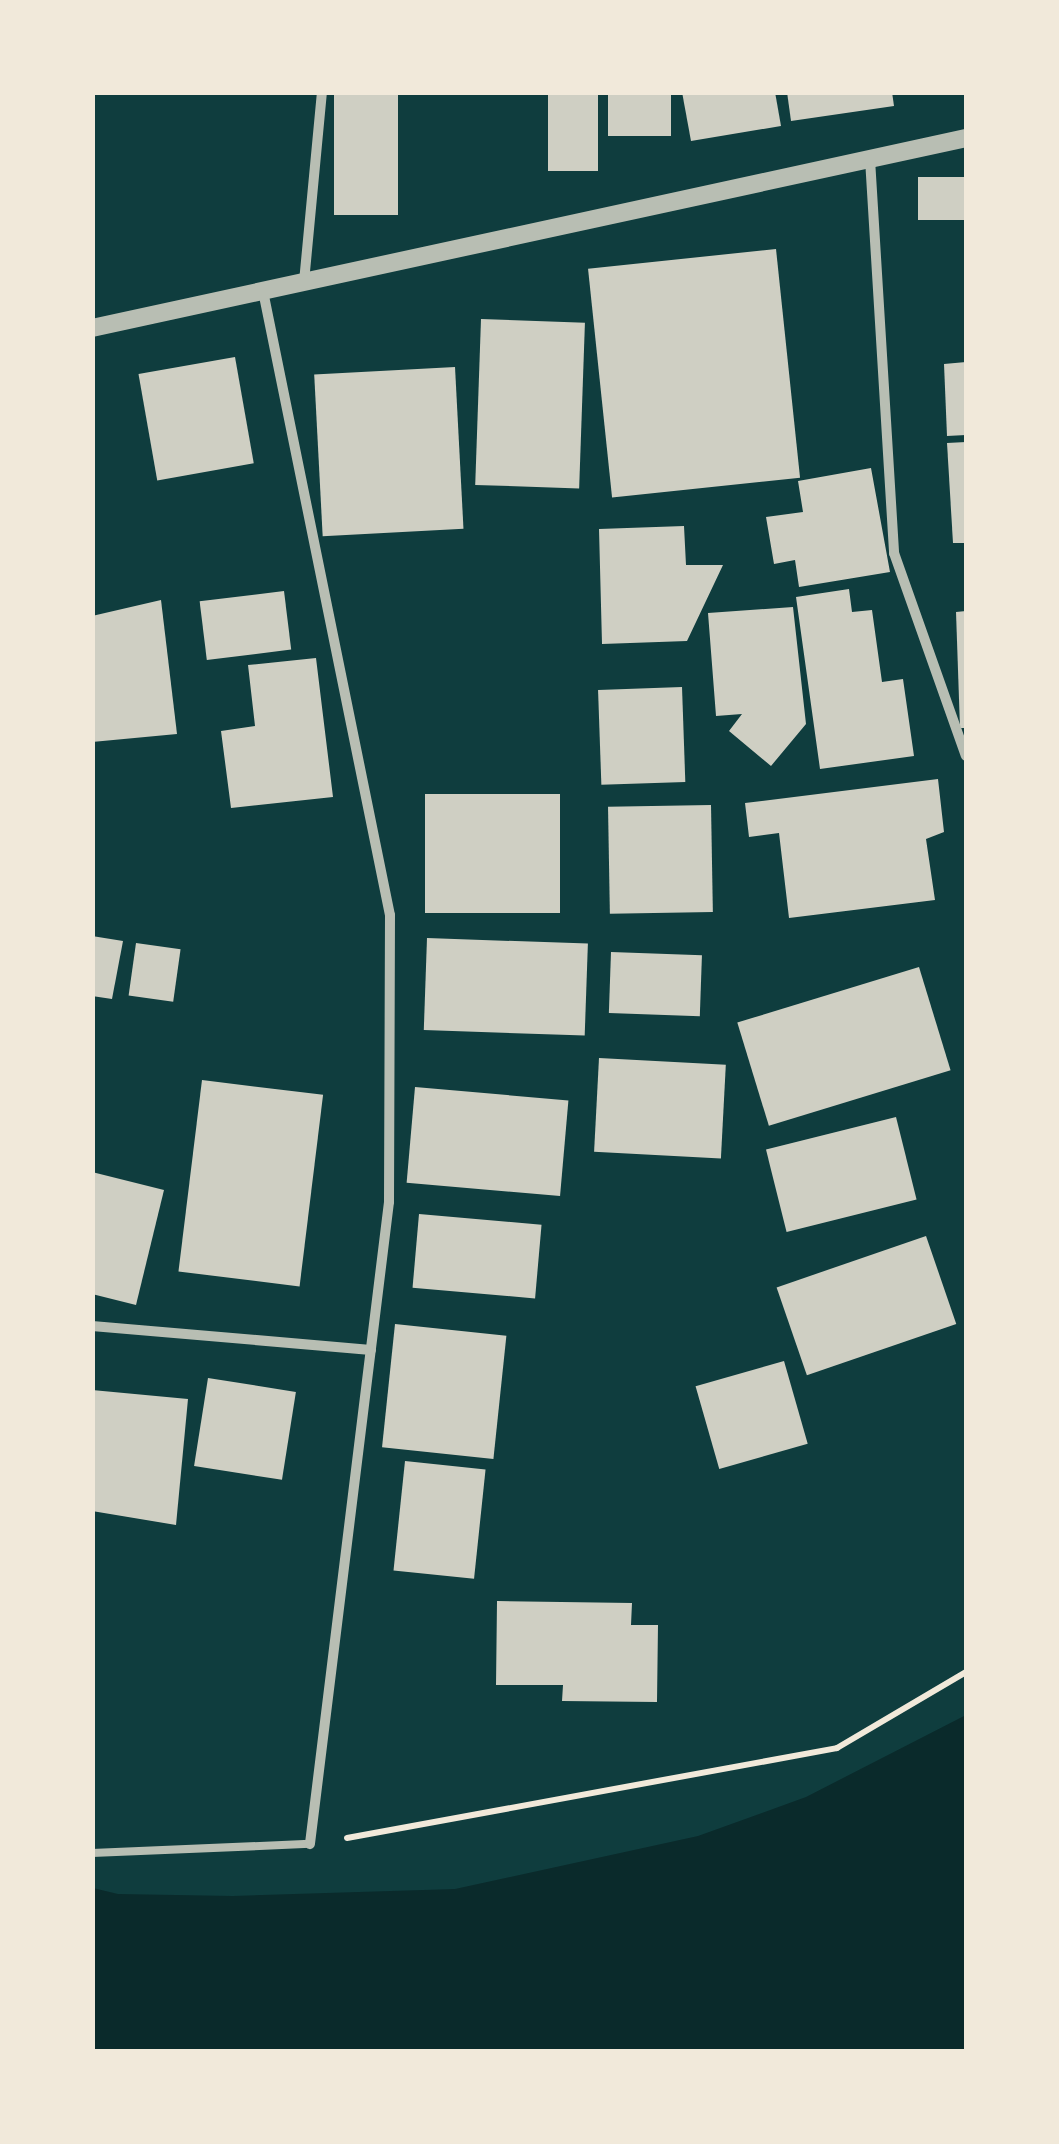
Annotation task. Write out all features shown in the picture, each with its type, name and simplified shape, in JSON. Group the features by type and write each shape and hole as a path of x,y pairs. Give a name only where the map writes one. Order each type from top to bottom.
{"street":[{"path":"304,283 322,92"},
{"path":"92,328 966,138"},
{"path":"870,159 894,553 966,756"},
{"path":"263,292 390,916 389,1202 310,1844"},
{"path":"92,1326 370,1350"}],"lane":[{"path":"92,1853 310,1844"}],"path":[{"path":"310,1844 837,1748 966,1672"}],"water":[{"path":"966,1715 966,2051 93,2051 93,1888 118,1894 233,1896 455,1889 698,1836 806,1797"}],"building":[{"path":"334,92 398,92 398,215 334,215"},
{"path":"548,92 598,92 598,171 548,171"},
{"path":"608,92 671,92 671,136 608,136"},
{"path":"682,92 775,92 781,126 691,141"},
{"path":"787,92 892,92 894,106 791,121"},
{"path":"918,177 966,177 966,220 918,220"},
{"path":"776,249 800,478 612,497 588,269"},
{"path":"481,319 585,323 579,489 475,485"},
{"path":"235,357 254,463 157,480 138,374"},
{"path":"966,362 966,435 947,436 944,364"},
{"path":"455,367 463,529 323,536 314,374"},
{"path":"966,442 966,543 953,543 947,443"},
{"path":"871,468 890,572 799,587 795,560 774,564 766,517 803,512 798,481"},
{"path":"684,526 686,565 723,565 687,641 602,644 599,529"},
{"path":"849,589 852,612 872,610 882,682 903,679 914,756 820,769 796,597"},
{"path":"284,591 291,650 207,660 200,601"},
{"path":"161,600 177,734 92,742 92,616"},
{"path":"793,607 806,724 771,766 729,731 742,714 716,716 708,613"},
{"path":"966,611 966,728 960,728 956,612"},
{"path":"316,658 333,797 231,808 221,731 255,726 248,665"},
{"path":"682,687 685,782 601,785 598,690"},
{"path":"938,779 944,832 926,839 935,900 789,918 779,833 749,837 745,803"},
{"path":"425,794 560,794 560,913 425,913"},
{"path":"711,805 713,912 610,914 608,807"},
{"path":"92,936 123,941 112,999 92,996"},
{"path":"427,938 588,944 585,1036 424,1030"},
{"path":"136,943 181,949 173,1002 129,995"},
{"path":"611,952 702,955 700,1016 609,1013"},
{"path":"919,967 951,1070 769,1126 737,1023"},
{"path":"599,1058 726,1065 721,1159 594,1152"},
{"path":"202,1080 323,1095 300,1286 178,1272"},
{"path":"415,1087 568,1100 560,1196 407,1183"},
{"path":"896,1117 917,1199 787,1232 766,1149"},
{"path":"92,1172 164,1190 136,1305 92,1294"},
{"path":"419,1214 542,1225 535,1298 413,1288"},
{"path":"926,1236 956,1324 807,1375 777,1287"},
{"path":"395,1324 506,1336 493,1459 382,1447"},
{"path":"784,1361 808,1444 719,1469 696,1386"},
{"path":"208,1378 296,1392 282,1480 194,1466"},
{"path":"92,1390 188,1399 176,1525 92,1511"},
{"path":"405,1461 486,1469 474,1579 394,1570"},
{"path":"497,1601 632,1603 631,1625 658,1625 657,1702 562,1701 563,1685 496,1685"}]}
